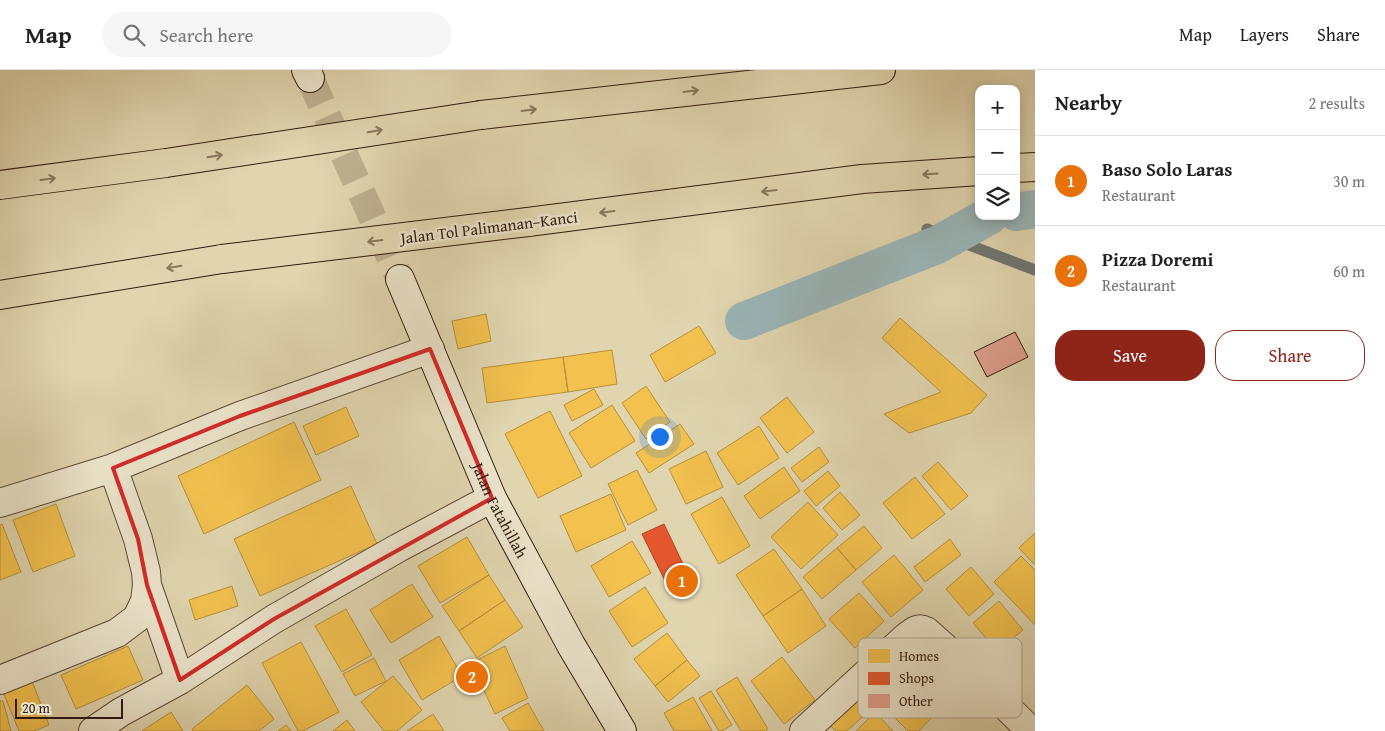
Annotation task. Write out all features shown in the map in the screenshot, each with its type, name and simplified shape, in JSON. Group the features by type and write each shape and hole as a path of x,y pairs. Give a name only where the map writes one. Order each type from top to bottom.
{"highway":[{"path":"0,185 166,163 481,115 881,70"},
{"path":"1020,168 1035,167"},
{"name":"Jalan Tol Palimanan–Kanci","path":"0,295 222,259 862,179 975,171"}],"street":[{"name":"Jalan Fatahillah","path":"400,279 492,498 571,645 622,731"},
{"path":"0,503 113,468 240,416 430,349"},
{"path":"113,468 138,539 146,572 147,585 180,680"},
{"path":"93,731 121,712 180,680 274,619 398,548 492,498"},
{"path":"0,680 117,633 137,618 144,601 147,585"},
{"path":"905,638 921,628 934,638"},
{"path":"804,731 858,681"},
{"path":"1018,718 1031,731"}],"highlighted area":[{"path":"430,349 492,498 274,619 180,680 147,585 138,539 113,468 240,416"}],"building: Homes":[{"path":"486,314 491,341 458,349 452,321"},
{"path":"900,318 987,395 971,413 909,433 884,414 941,392 882,338"},
{"path":"699,326 716,353 665,382 650,355"},
{"path":"612,350 617,384 568,392 563,357"},
{"path":"563,357 568,392 487,403 482,368"},
{"path":"646,386 670,422 646,439 622,403"},
{"path":"594,389 603,405 572,421 564,405"},
{"path":"787,397 814,432 787,453 760,418"},
{"path":"612,405 635,441 591,468 569,433"},
{"path":"346,407 359,436 316,455 303,426"},
{"path":"550,411 582,476 538,498 505,434"},
{"path":"294,422 321,480 204,534 178,476"},
{"path":"680,424 694,444 649,473 636,453"},
{"path":"759,426 779,458 738,485 717,453"},
{"path":"819,447 829,462 802,482 791,468"},
{"path":"706,451 723,487 686,504 669,469"},
{"path":"938,462 968,496 951,510 922,476"},
{"path":"784,467 800,491 760,519 744,496"},
{"path":"637,470 657,510 628,525 608,484"},
{"path":"828,471 840,486 816,506 804,491"},
{"path":"915,477 945,514 912,539 883,503"},
{"path":"351,486 377,544 260,596 234,539"},
{"path":"840,492 860,515 842,530 823,508"},
{"path":"611,494 626,530 576,552 560,516"},
{"path":"722,497 750,546 719,564 691,514"},
{"path":"808,502 838,535 801,569 771,537"},
{"path":"56,504 75,556 33,572 13,520"},
{"path":"2,524 21,572 0,580 0,525"},
{"path":"864,526 882,548 856,570 837,548"},
{"path":"1035,533 1035,565 1019,548"},
{"path":"467,537 489,575 440,603 418,566"},
{"path":"950,539 961,555 925,582 914,567"},
{"path":"632,541 651,573 609,597 591,566"},
{"path":"837,548 856,570 822,599 803,577"},
{"path":"774,549 802,589 763,616 736,575"},
{"path":"894,555 923,590 891,617 862,582"},
{"path":"1021,556 1035,570 1035,625 994,582"},
{"path":"971,567 994,594 969,616 946,589"},
{"path":"489,575 505,600 459,631 442,606"},
{"path":"412,584 433,617 391,643 370,610"},
{"path":"232,586 238,606 195,620 189,600"},
{"path":"645,587 668,623 632,647 609,611"},
{"path":"802,589 826,626 788,653 763,616"},
{"path":"859,593 884,621 866,638 858,638 858,645 855,648 829,619"},
{"path":"505,600 523,627 477,658 459,631"},
{"path":"999,601 1023,630 1013,638 986,638 973,623"},
{"path":"346,609 372,655 342,672 315,626"},
{"path":"667,633 687,660 655,686 634,659"},
{"path":"439,636 462,676 422,700 399,660"},
{"path":"301,642 339,712 303,731 298,731 262,663"},
{"path":"128,646 143,680 76,709 61,675"},
{"path":"505,646 528,698 495,714 471,663"},
{"path":"782,657 815,700 784,724 751,681"},
{"path":"374,658 386,681 355,696 343,674"},
{"path":"687,660 700,676 668,702 655,686"},
{"path":"393,676 422,710 397,731 384,731 361,702"},
{"path":"737,677 768,729 766,731 741,731 716,690"},
{"path":"32,681 49,725 34,731 19,731 3,692"},
{"path":"247,685 274,719 259,731 193,731 192,729"},
{"path":"711,691 732,725 722,731 719,731 699,698"},
{"path":"858,691 858,718 861,718 847,731 836,731 826,722"},
{"path":"693,697 712,731 674,731 664,713"},
{"path":"0,701 3,701 11,731 0,731"},
{"path":"528,703 544,731 510,731 502,718"},
{"path":"171,712 183,731 142,731"},
{"path":"433,714 444,731 407,731"},
{"path":"869,718 881,718 893,731 856,731"},
{"path":"895,718 931,718 919,731 908,731"},
{"path":"347,720 355,731 333,731"},
{"path":"286,725 291,731 278,731"}],"building: Shops":[{"path":"664,524 693,585 672,595 642,534"}],"building: Other":[{"path":"1015,332 1028,357 987,377 974,352"}],"waterway":[{"path":"1020,211 1035,209"},
{"path":"744,321 937,245 982,220"},
{"path":"927,229 1035,270"}],"tunnel":[{"path":"310,78 400,279"}],"place":[{"name":"Baso Solo Laras","path":"682,581"},
{"name":"Pizza Doremi","path":"472,677"}]}
